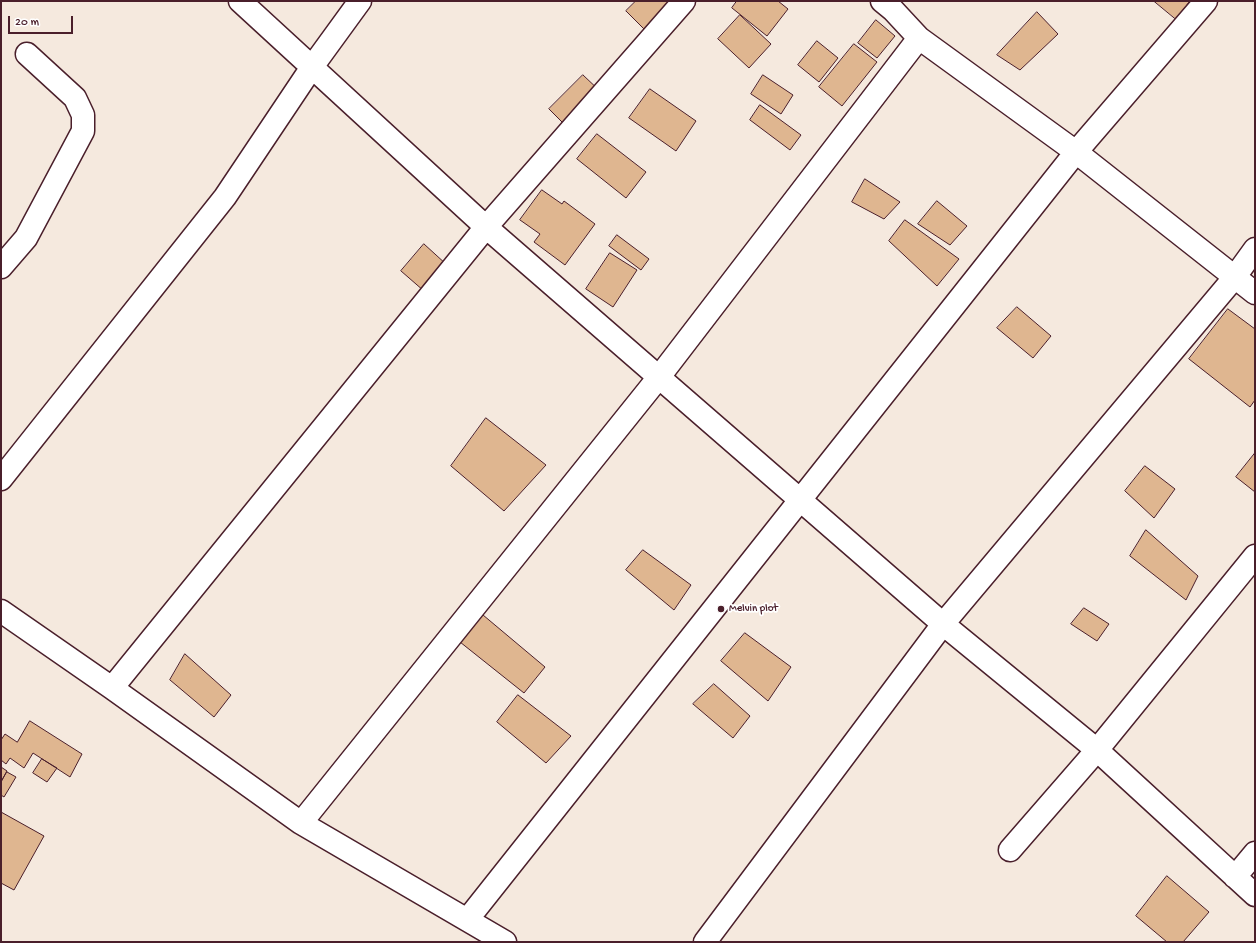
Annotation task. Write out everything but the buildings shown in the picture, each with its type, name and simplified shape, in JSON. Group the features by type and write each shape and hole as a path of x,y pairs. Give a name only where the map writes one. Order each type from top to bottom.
{"street":[{"path":"240,1 486,227 943,624 1097,750 1255,895"},
{"path":"1,478 225,197 312,67 360,1"},
{"path":"112,688 486,227 684,1"},
{"path":"882,1 893,10 919,38 1076,152 1234,278 1255,293"},
{"path":"466,920 1076,152 1206,1"},
{"path":"300,824 659,377 919,38"},
{"path":"1,267 26,238 83,131 83,114 75,98 27,54"},
{"path":"705,942 943,624 1234,278 1255,249"},
{"path":"1010,850 1097,750 1255,556"},
{"path":"1,611 112,688 300,824 505,942"},
{"path":"1235,877 1255,853"}],"place":[{"name":"Melvin plot","path":"721,609"}]}
